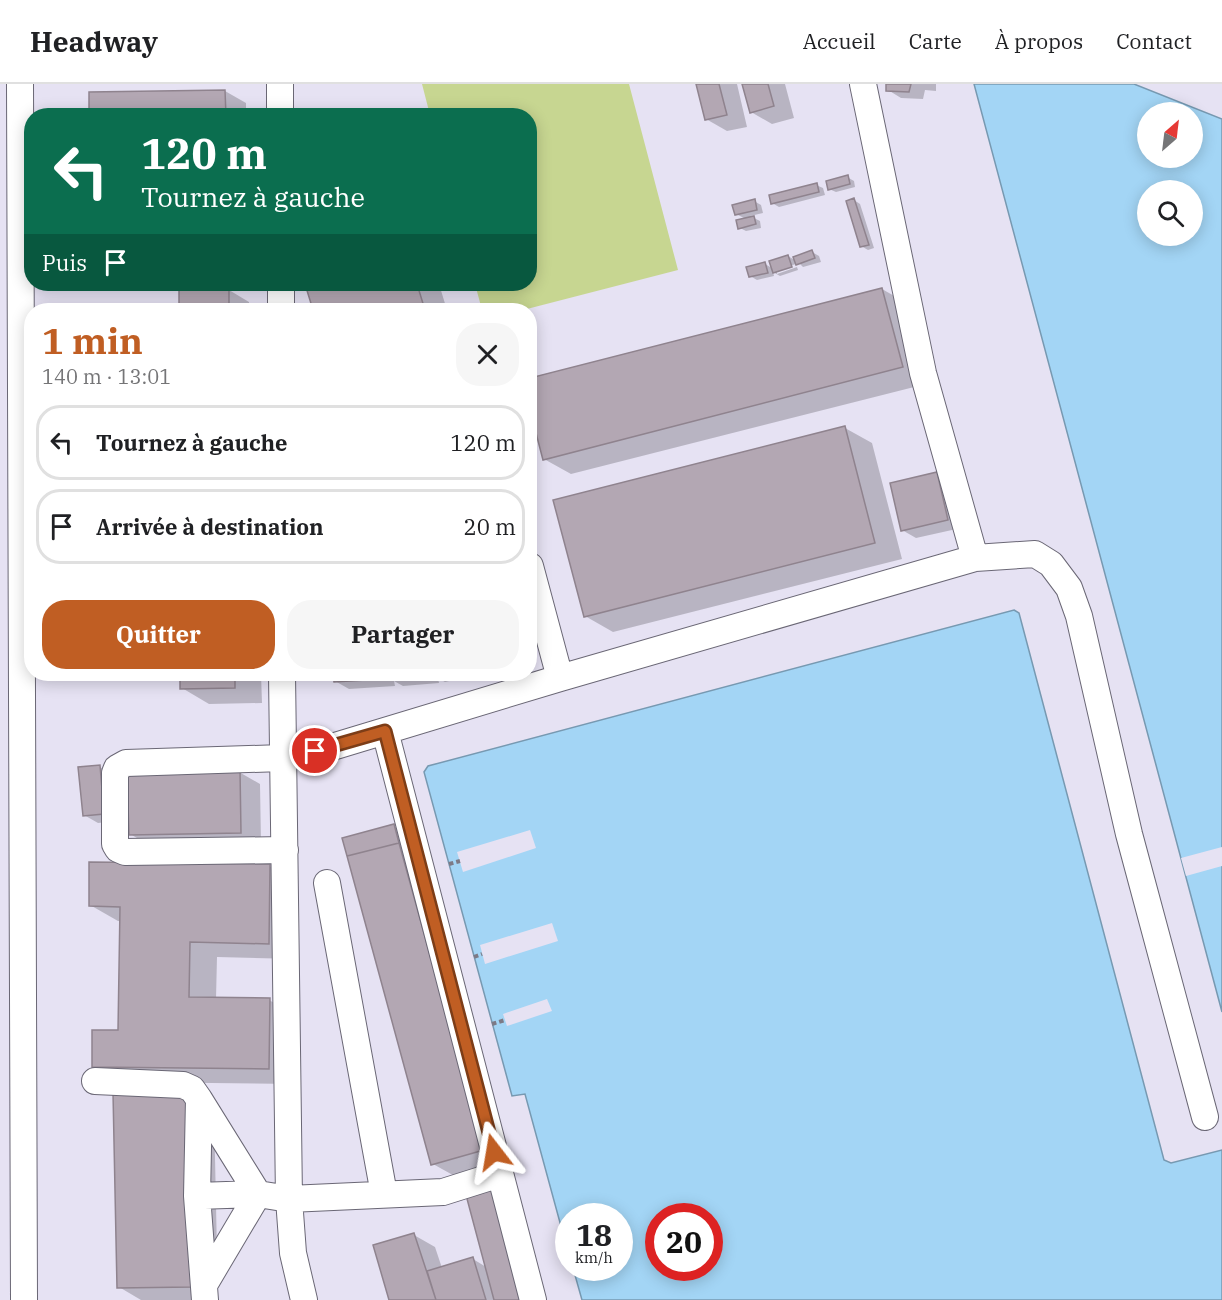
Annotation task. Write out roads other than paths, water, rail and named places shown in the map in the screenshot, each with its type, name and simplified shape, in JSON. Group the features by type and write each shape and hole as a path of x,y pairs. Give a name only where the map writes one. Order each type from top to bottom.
{"street":[{"path":"20,84 24,1300"},
{"path":"280,84 280,108"},
{"path":"863,84 923,373 975,558"},
{"path":"285,850 125,852 118,849 115,844 115,773 117,768 126,763 282,758 332,747 560,678 975,558 1035,554 1051,564 1069,588 1079,616 1129,834 1204,1117"},
{"path":"537,592 560,678"},
{"path":"282,681 289,1199 293,1252 304,1300"},
{"path":"385,731 533,1300"},
{"path":"327,883 384,1194"},
{"path":"95,1081 183,1085 192,1089 258,1194"},
{"path":"199,1099 197,1196 204,1292"},
{"path":"197,1196 258,1194 289,1199 443,1192 500,1174"},
{"path":"204,1292 258,1194"}],"water":[{"path":"974,84 1134,84 1179,102 1137,102 1137,168 1203,168 1203,111 1222,119 1222,1012"},
{"path":"1014,610 1019,613 1164,1160 1171,1163 1222,1150 1222,1300 582,1300 577,1281 633,1281 633,1203 555,1204 525,1094 512,1096 424,772 428,766"}]}
